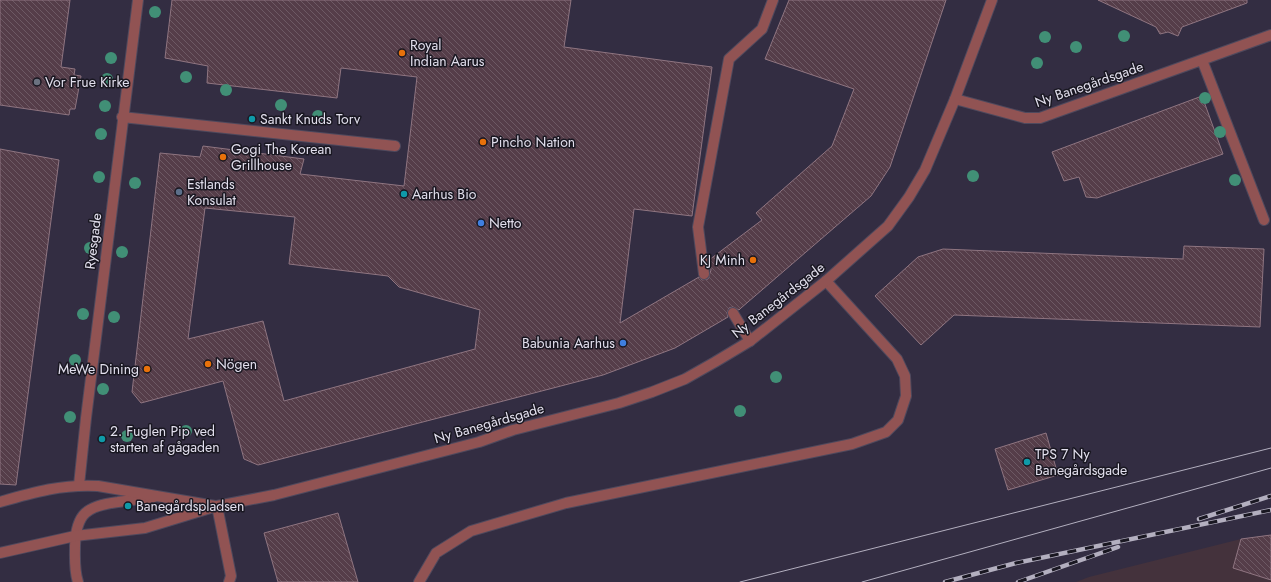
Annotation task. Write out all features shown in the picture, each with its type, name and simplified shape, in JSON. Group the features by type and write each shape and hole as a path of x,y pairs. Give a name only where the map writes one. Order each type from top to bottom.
{"street":[{"name":"Ryesgade","path":"79,485 122,117 138,0"},
{"path":"704,274 698,227 729,59 762,29 773,0"},
{"path":"956,99 992,0"},
{"name":"Ny Banegårdsgade","path":"217,506 274,495 471,444 513,430 619,403 652,392 685,378 750,341 826,281 888,226 909,197 925,170 956,99 1025,118 1040,118 1271,35"},
{"path":"1202,60 1264,220"},
{"path":"122,117 395,146"},
{"path":"419,582 436,553 471,531 566,503 852,444 886,432 898,420 906,396 905,376 897,359 826,281"},
{"path":"733,313 750,341"},
{"path":"0,502 48,489 79,485 98,486 217,506"},
{"path":"78,582 75,567 75,536 83,515 90,509 100,504 161,496"},
{"path":"0,553 75,536 145,528 217,506"},
{"path":"217,506 231,576 229,582"}],"shaded area":[{"path":"1271,535 1271,582 1076,582 1089,577 1241,539"}],"building":[{"path":"0,0 70,0 61,67 75,69 74,75 81,76 75,109 70,109 69,115 0,105"},
{"path":"172,0 571,0 564,47 712,67 692,216 634,209 620,323 699,277 702,280 708,279 711,270 709,260 762,220 756,213 832,146 854,89 765,59 789,0 946,0 890,167 871,196 739,310 733,307 729,308 727,313 728,317 675,348 603,375 258,465 244,459 223,381 141,403 132,392 160,153 200,157 203,146 304,159 300,174 404,186 417,77 341,68 337,98 207,83 208,66 165,58","holes":["205,208 295,217 289,264 388,276 399,287 480,310 475,349 284,401 263,321 188,339"]},
{"path":"1098,0 1247,0 1247,3 1182,27 1178,36 1168,32 1160,34 1156,27"},
{"path":"1202,96 1223,154 1097,198 1086,197 1079,177 1064,181 1052,152"},
{"path":"0,149 59,160 16,485 0,484"},
{"path":"1184,246 1264,249 1260,327 954,315 921,345 875,296 918,257 943,249 1183,259"},
{"name":"TPS 7 Ny Banegårdsgade","path":"1046,433 1058,475 1008,490 995,449"},
{"path":"338,513 358,582 278,582 264,533"},
{"path":"1271,535 1271,580 1233,568 1241,539"}],"tram line":[{"path":"740,582 1271,448"},
{"path":"862,582 1271,468"}],"railway":[{"path":"1199,519 1271,496"},
{"path":"945,582 1016,563 1271,510"},
{"path":"1018,582 1118,547"}],"place":[{"name":"Royal Indian Aarus","path":"402,53"},
{"name":"Vor Frue Kirke","path":"37,82"},
{"name":"Sankt Knuds Torv","path":"252,119"},
{"name":"Pincho Nation","path":"483,142"},
{"name":"Gogi The Korean Grillhouse","path":"223,157"},
{"name":"Estlands Konsulat","path":"179,192"},
{"name":"Aarhus Bio","path":"404,194"},
{"name":"Netto","path":"481,223"},
{"name":"KJ Minh","path":"753,260"},
{"name":"Babunia Aarhus","path":"623,343"},
{"name":"Nögen","path":"208,364"},
{"name":"MeWe Dining","path":"147,369"},
{"name":"2. Fuglen Pip ved starten af gågaden","path":"102,439"},
{"name":"TPS 7 Ny Banegårdsgade","path":"1027,462"},
{"name":"Banegårdspladsen","path":"128,506"}]}
